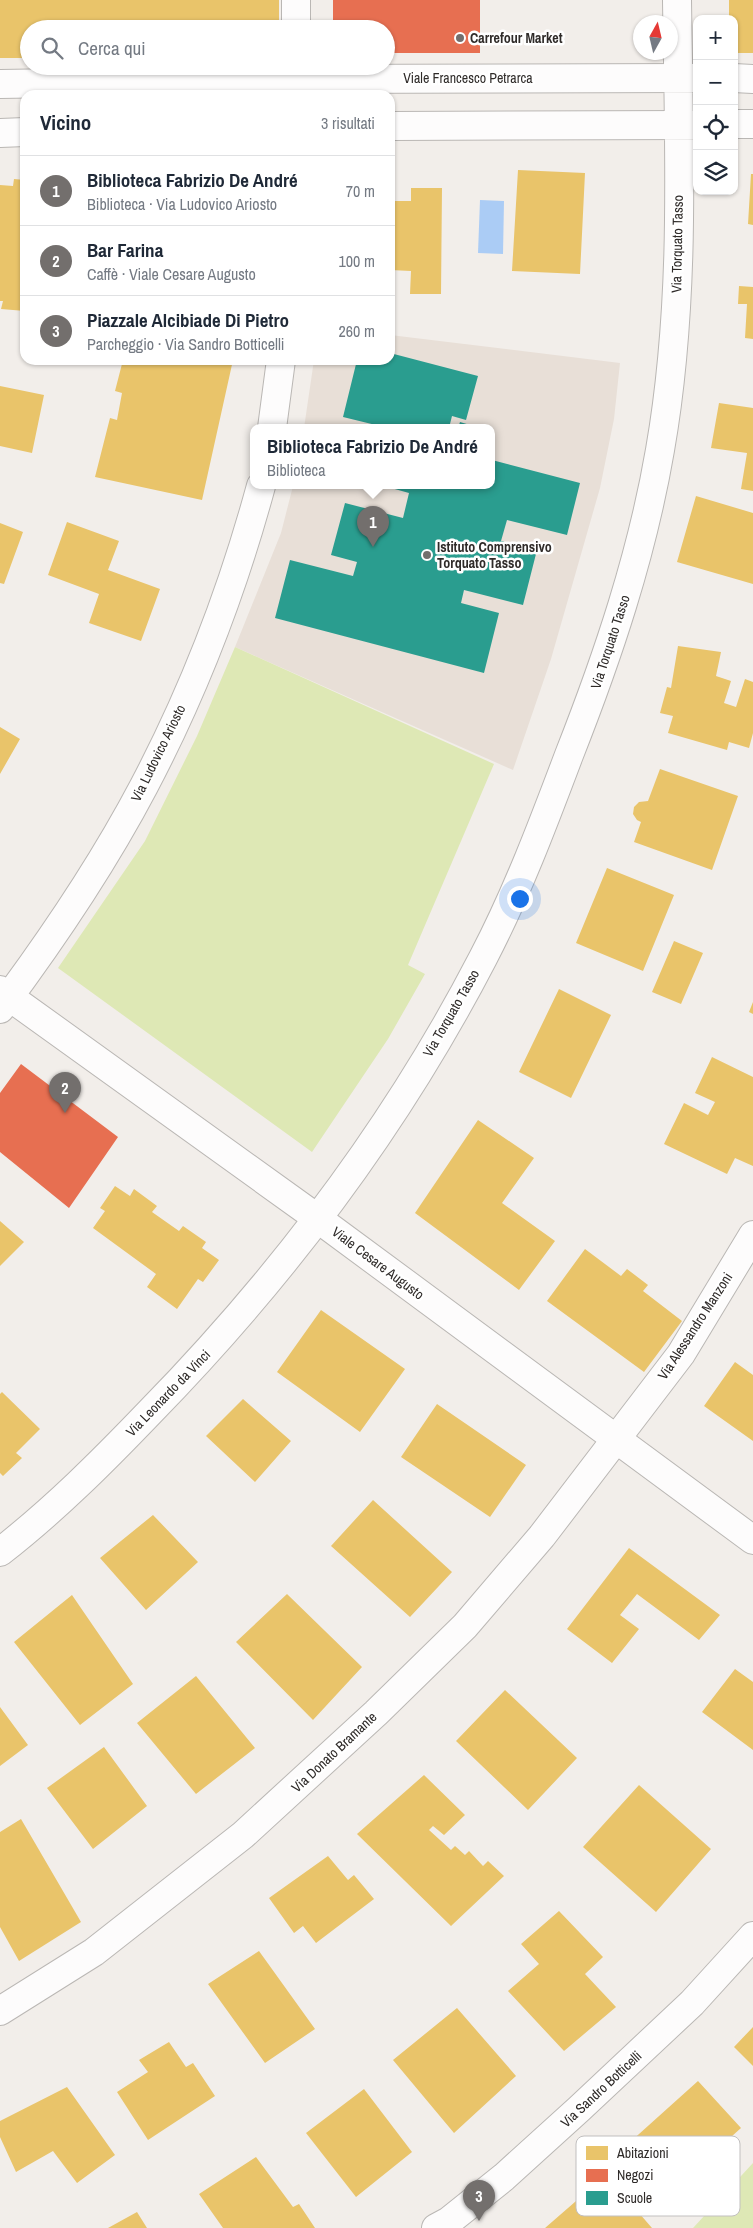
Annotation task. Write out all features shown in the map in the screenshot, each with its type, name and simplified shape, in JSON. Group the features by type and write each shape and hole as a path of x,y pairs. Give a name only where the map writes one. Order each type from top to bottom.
{"street":[{"path":"296,0 296,20"},
{"name":"Via Torquato Tasso","path":"318,1218 365,1154 455,1010 485,955 542,827 597,684 638,550 660,451 672,363 688,125 687,78 677,0"},
{"name":"Viale Francesco Petrarca","path":"0,84 687,78"},
{"path":"738,78 753,78"},
{"path":"738,124 753,124"},
{"path":"395,126 688,125"},
{"path":"0,133 20,132"},
{"path":"273,424 280,365"},
{"name":"Via Ludovico Ariosto","path":"3,998 97,868 144,785 214,633 247,538 260,489"},
{"name":"Viale Cesare Augusto","path":"3,998 318,1218 753,1540"},
{"name":"Via Leonardo da Vinci","path":"0,1552 39,1521 103,1461 185,1376 217,1342 318,1218"},
{"name":"Via Alessandro Manzoni","path":"616,1438 680,1354 753,1235"},
{"name":"Via Donato Bramante","path":"0,2011 94,1952 243,1835 376,1713 465,1626 542,1536 616,1438"},
{"name":"Via Sandro Botticelli","path":"436,2228 504,2176 579,2109 692,2003 753,1936"}],"shaded area":[{"name":"Istituto Comprensivo Torquato Tasso","path":"395,336 620,363 614,419 600,488 551,659 513,770 235,647 281,533 292,489 495,489 495,424 305,424 313,365 395,365"}],"green space":[{"path":"235,647 494,764 408,965 425,974 388,1039 312,1152 58,968 145,841 197,736"},
{"path":"753,2163 753,2228 693,2228 704,2216 740,2216 740,2177"}],"water":[{"path":"480,200 504,201 503,254 478,253"}],"building: Abitazioni":[{"path":"0,0 279,0 279,20 20,20 20,58 0,58"},
{"path":"729,0 753,0 753,53 738,53 738,15 729,15"},
{"path":"518,170 585,173 580,274 512,271"},
{"path":"751,174 753,174 753,225 748,224"},
{"path":"14,179 20,180 20,311 1,309 3,301 0,301 0,185 13,186"},
{"path":"411,188 442,188 441,294 410,294 411,271 395,270 395,201 411,201"},
{"path":"739,286 753,287 753,339 745,338 747,304 738,304"},
{"path":"122,365 232,365 202,500 95,477 110,418 117,420 122,393 115,391"},
{"path":"0,386 44,395 32,453 0,446"},
{"path":"719,403 753,408 753,491 741,489 747,453 711,448"},
{"path":"696,496 753,513 753,584 677,562"},
{"path":"67,522 119,541 108,570 160,589 141,641 89,623 99,594 48,575"},
{"path":"0,523 23,532 4,584 0,583"},
{"path":"678,646 721,652 716,676 731,681 724,703 736,707 745,679 753,682 753,733 749,748 729,742 727,750 668,733 673,716 660,713 667,687 671,688"},
{"path":"0,727 20,739 0,774"},
{"path":"660,769 738,796 712,870 634,842 641,822 633,814 634,807 639,802 648,801"},
{"path":"607,868 674,895 643,971 576,943"},
{"path":"674,941 703,953 681,1004 652,992"},
{"path":"559,989 611,1015 571,1098 519,1072"},
{"path":"753,1002 753,1014 749,1012"},
{"path":"712,1057 753,1077 753,1166 735,1158 727,1174 664,1144 684,1103 708,1115 715,1102 695,1093"},
{"path":"478,1120 534,1158 502,1203 555,1241 519,1290 415,1213"},
{"path":"115,1186 130,1196 134,1189 157,1206 152,1212 179,1231 183,1226 206,1242 202,1248 219,1260 203,1282 198,1279 177,1309 147,1287 156,1274 93,1228 105,1211 100,1208"},
{"path":"0,1221 24,1242 0,1266"},
{"path":"585,1249 621,1276 627,1269 648,1285 643,1291 682,1321 644,1372 547,1301"},
{"path":"321,1310 405,1369 360,1432 277,1372"},
{"path":"735,1362 753,1375 753,1441 704,1406"},
{"path":"2,1392 40,1429 16,1453 22,1458 3,1476 0,1473 0,1394"},
{"path":"243,1399 291,1441 255,1482 206,1436"},
{"path":"437,1404 526,1465 490,1517 401,1457"},
{"path":"373,1500 452,1572 410,1617 331,1546"},
{"path":"153,1515 198,1562 146,1610 100,1558"},
{"path":"629,1548 720,1615 699,1640 637,1594 620,1615 639,1629 612,1663 567,1629"},
{"path":"287,1594 362,1667 313,1720 236,1642"},
{"path":"72,1595 133,1684 80,1725 14,1642"},
{"path":"735,1669 753,1682 753,1750 702,1712"},
{"path":"196,1676 255,1748 196,1794 137,1723"},
{"path":"505,1690 577,1758 528,1810 456,1741"},
{"path":"0,1707 28,1745 0,1766"},
{"path":"104,1747 147,1806 93,1849 47,1788"},
{"path":"424,1775 465,1815 444,1835 433,1826 429,1830 451,1850 455,1846 465,1855 469,1851 483,1866 488,1861 504,1876 451,1926 357,1834"},
{"path":"639,1785 711,1849 656,1912 583,1847"},
{"path":"21,1819 81,1922 19,1961 0,1927 0,1832"},
{"path":"328,1856 348,1880 354,1875 374,1899 316,1943 303,1926 294,1933 269,1898"},
{"path":"559,1911 603,1957 585,1974 616,2007 564,2051 508,1991 539,1964 521,1944"},
{"path":"259,1951 315,2029 265,2063 208,1984"},
{"path":"457,2008 516,2076 454,2133 393,2060"},
{"path":"753,2027 753,2066 734,2047"},
{"path":"169,2042 186,2067 193,2063 215,2096 148,2140 117,2092 148,2072 139,2060"},
{"path":"698,2081 741,2128 732,2136 637,2136"},
{"path":"67,2087 115,2155 77,2183 53,2151 16,2172 0,2137 0,2121"},
{"path":"364,2089 412,2152 356,2197 306,2133"},
{"path":"256,2157 293,2207 299,2204 315,2228 223,2228 199,2194"},
{"path":"576,2201 576,2216 642,2216 652,2228 545,2228"},
{"path":"137,2212 147,2228 108,2228"}],"building: Negozi":[{"path":"333,0 480,0 480,53 395,53 395,20 333,20"},
{"path":"21,1064 118,1137 69,1208 0,1152 0,1093"}],"building: Scuole":[{"path":"395,354 478,376 466,420 452,416 450,424 372,424 343,417 356,365 395,365"},
{"name":"Istituto Comprensivo Torquato Tasso","path":"495,461 580,483 567,535 507,520 501,541 537,550 523,605 464,590 461,603 499,613 484,673 275,618 290,560 353,576 357,562 331,555 345,503 403,518 409,493 395,489 495,489"}],"place":[{"name":"Carrefour Market","path":"460,38"},
{"name":"Biblioteca Fabrizio De André","path":"373,547"},
{"name":"Istituto Comprensivo Torquato Tasso","path":"427,555"},
{"name":"Bar Farina","path":"65,1113"},
{"name":"Piazzale Alcibiade Di Pietro","path":"479,2221"}]}
